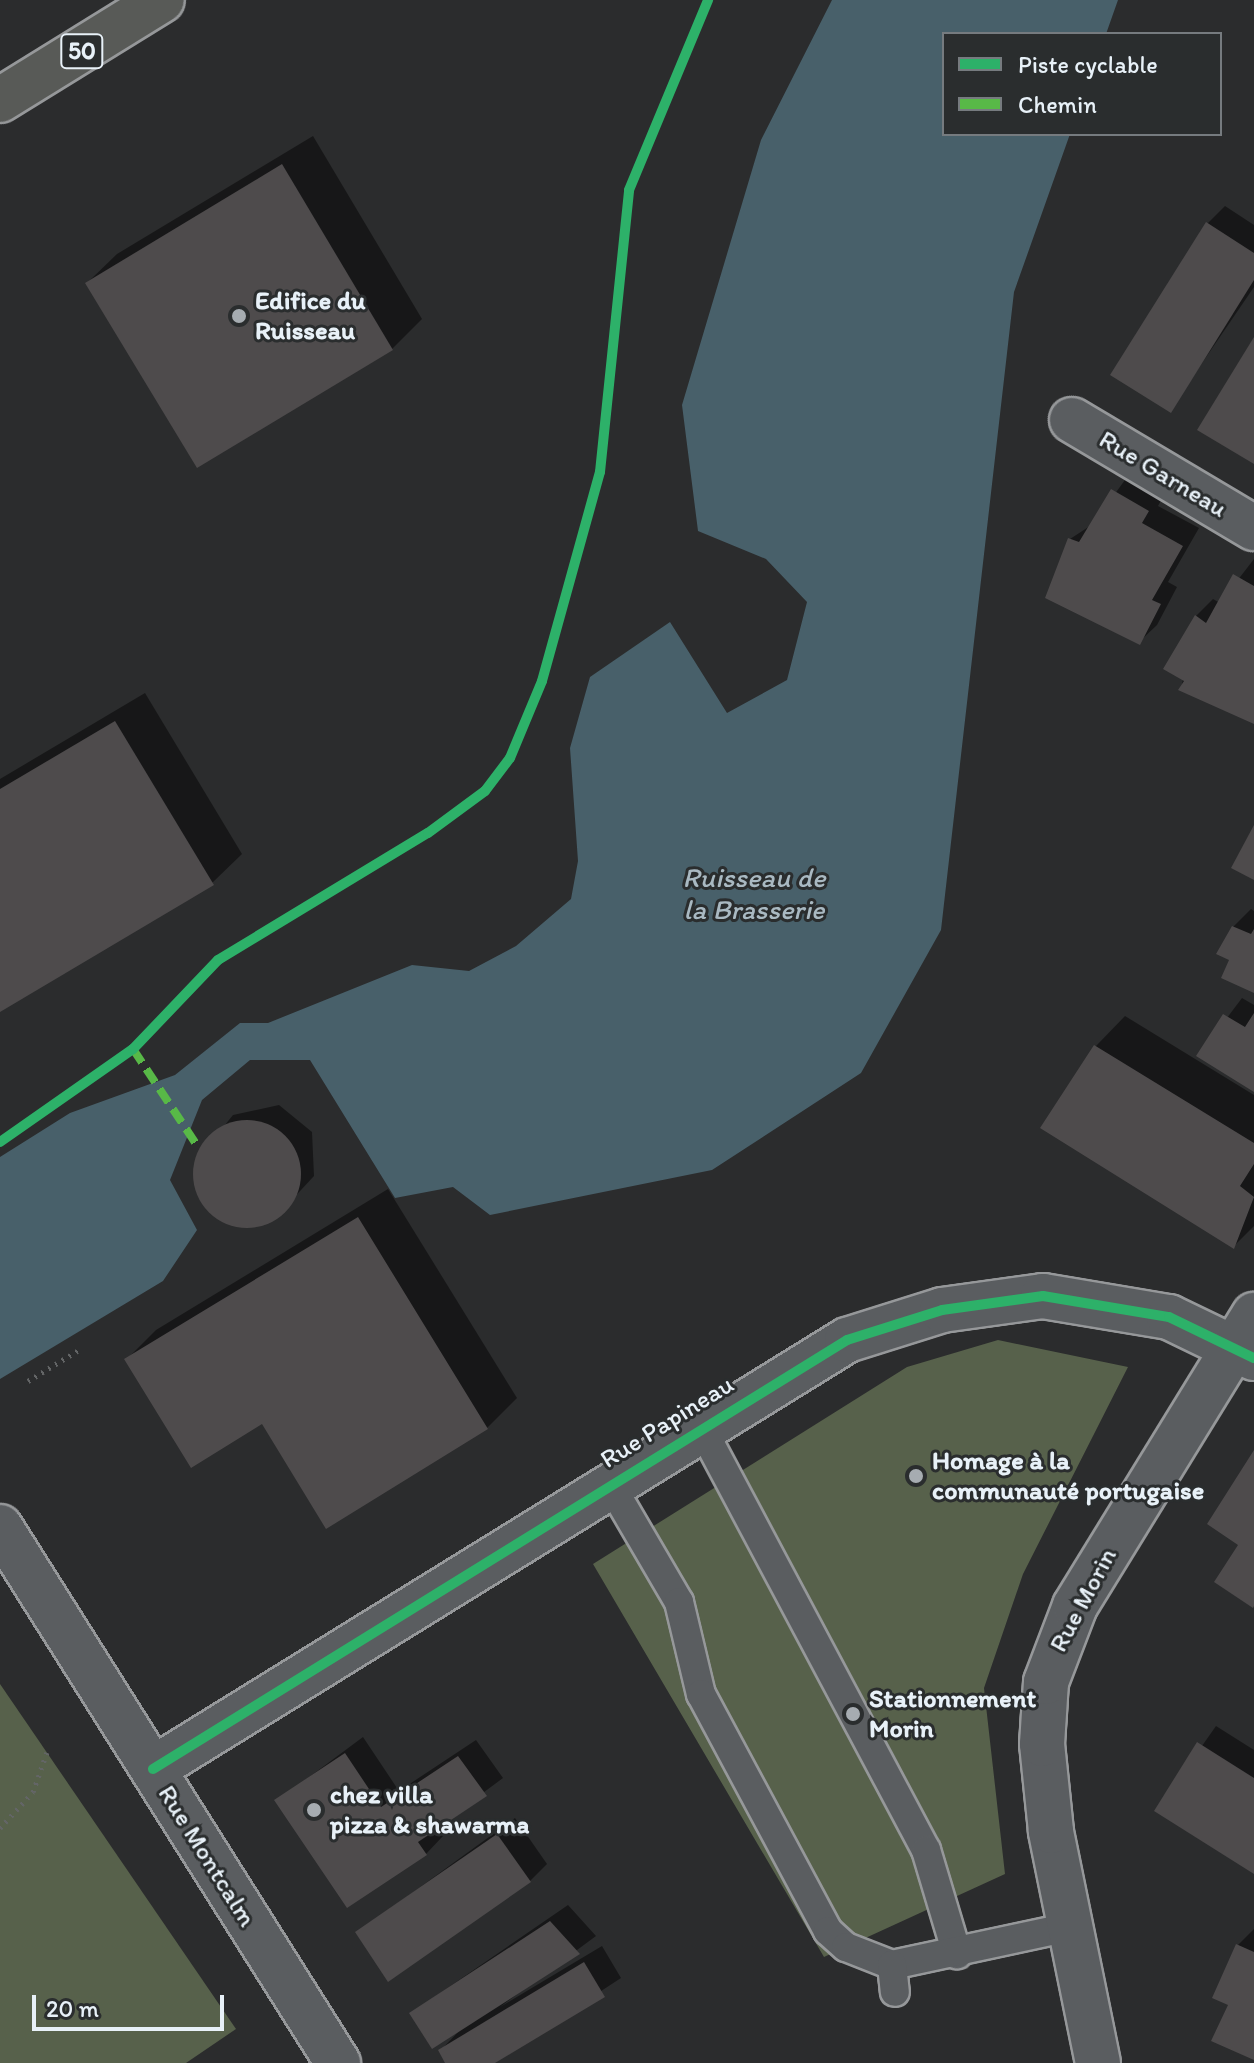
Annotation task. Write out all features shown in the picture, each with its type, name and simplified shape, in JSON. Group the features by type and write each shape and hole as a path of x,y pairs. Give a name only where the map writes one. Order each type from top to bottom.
{"highway":[{"name":"50","path":"0,100 162,0"}],"street":[{"name":"Rue Garneau","path":"1072,420 1254,528"},
{"name":"Rue Papineau","path":"153,1769 701,1427 847,1340 991,1300 1088,1299 1248,1339"},
{"name":"Rue Morin","path":"1098,2063 1070,1927 1042,1744 1056,1644 1248,1339"},
{"name":"Rue Montcalm","path":"0,1527 338,2063"}],"lane":[{"path":"701,1427 926,1850 957,1954"},
{"path":"610,1484 679,1602 701,1694 813,1910 846,1947 893,1978 957,1954 1070,1927"}],"path":[{"path":"28,1381 82,1348"},
{"path":"0,1828 33,1792 47,1752"}],"green space":[{"path":"998,1340 1128,1367 1023,1574 984,1688 1005,1874 824,1957 593,1564 907,1367"},
{"path":"0,1684 236,2029 186,2063 0,2063"}],"water":[{"name":"Ruisseau de la Brasserie","path":"832,0 1118,0 1107,32 942,32 942,136 1069,136 1014,292 941,930 861,1073 712,1170 490,1215 453,1187 395,1198 310,1060 250,1060 202,1100 170,1180 197,1230 163,1281 0,1379 0,1157 70,1113 175,1075 240,1023 268,1023 412,965 469,971 516,946 571,899 578,861 570,748 590,677 670,622 727,713 787,680 807,602 766,559 698,531 682,405 761,140"}],"building":[{"name":"Edifice du Ruisseau","path":"282,164 393,350 197,468 85,283"},
{"path":"1206,222 1254,253 1254,280 1171,413 1110,375"},
{"path":"1254,337 1254,464 1197,430"},
{"path":"1111,489 1149,511 1142,523 1183,546 1152,600 1161,604 1140,645 1045,598 1068,538 1079,542"},
{"path":"1233,574 1254,586 1254,724 1178,690 1184,681 1163,669 1195,615 1206,623"},
{"path":"115,721 214,885 0,1012 0,789"},
{"path":"1254,825 1254,880 1231,868"},
{"path":"1232,926 1251,934 1254,929 1254,993 1221,978 1229,960 1216,954"},
{"path":"1254,1013 1254,1092 1196,1056 1223,1014 1245,1027"},
{"path":"1094,1045 1254,1143 1254,1164 1240,1186 1254,1197 1234,1249 1040,1128"},
{"path":"247,1120 268,1124 285,1136 297,1153 301,1174 297,1195 285,1212 268,1224 247,1228 226,1224 209,1212 197,1195 193,1174 197,1153 209,1136 226,1124"},
{"path":"358,1217 488,1429 326,1529 262,1424 191,1468 124,1359"},
{"path":"1254,1450 1253,1608 1214,1582 1238,1545 1207,1524"},
{"path":"1197,1742 1254,1778 1254,1874 1154,1811"},
{"path":"345,1753 381,1807 458,1756 487,1796 418,1842 427,1855 347,1908 274,1800"},
{"path":"497,1834 531,1882 388,1982 355,1932"},
{"path":"550,1921 580,1954 432,2049 409,2013"},
{"path":"1236,1944 1254,1952 1254,2060 1211,2041 1228,2005 1212,1998"},
{"path":"584,1962 605,1997 495,2063 445,2063 438,2050"}],"marked path":[{"path":"133,1049 196,1144"}],"cycle path":[{"path":"0,1142 133,1049 218,960 428,833 485,791 510,758 542,681 600,472 629,190 708,0"},
{"path":"153,1769 847,1340 942,1310 1043,1296 1169,1317 1254,1358"}],"place":[{"name":"Edifice du Ruisseau","path":"239,316"},
{"name":"Homage à la communauté portugaise","path":"916,1476"},
{"name":"Stationnement Morin","path":"853,1714"},
{"name":"chez villa pizza & shawarma","path":"314,1810"}]}
